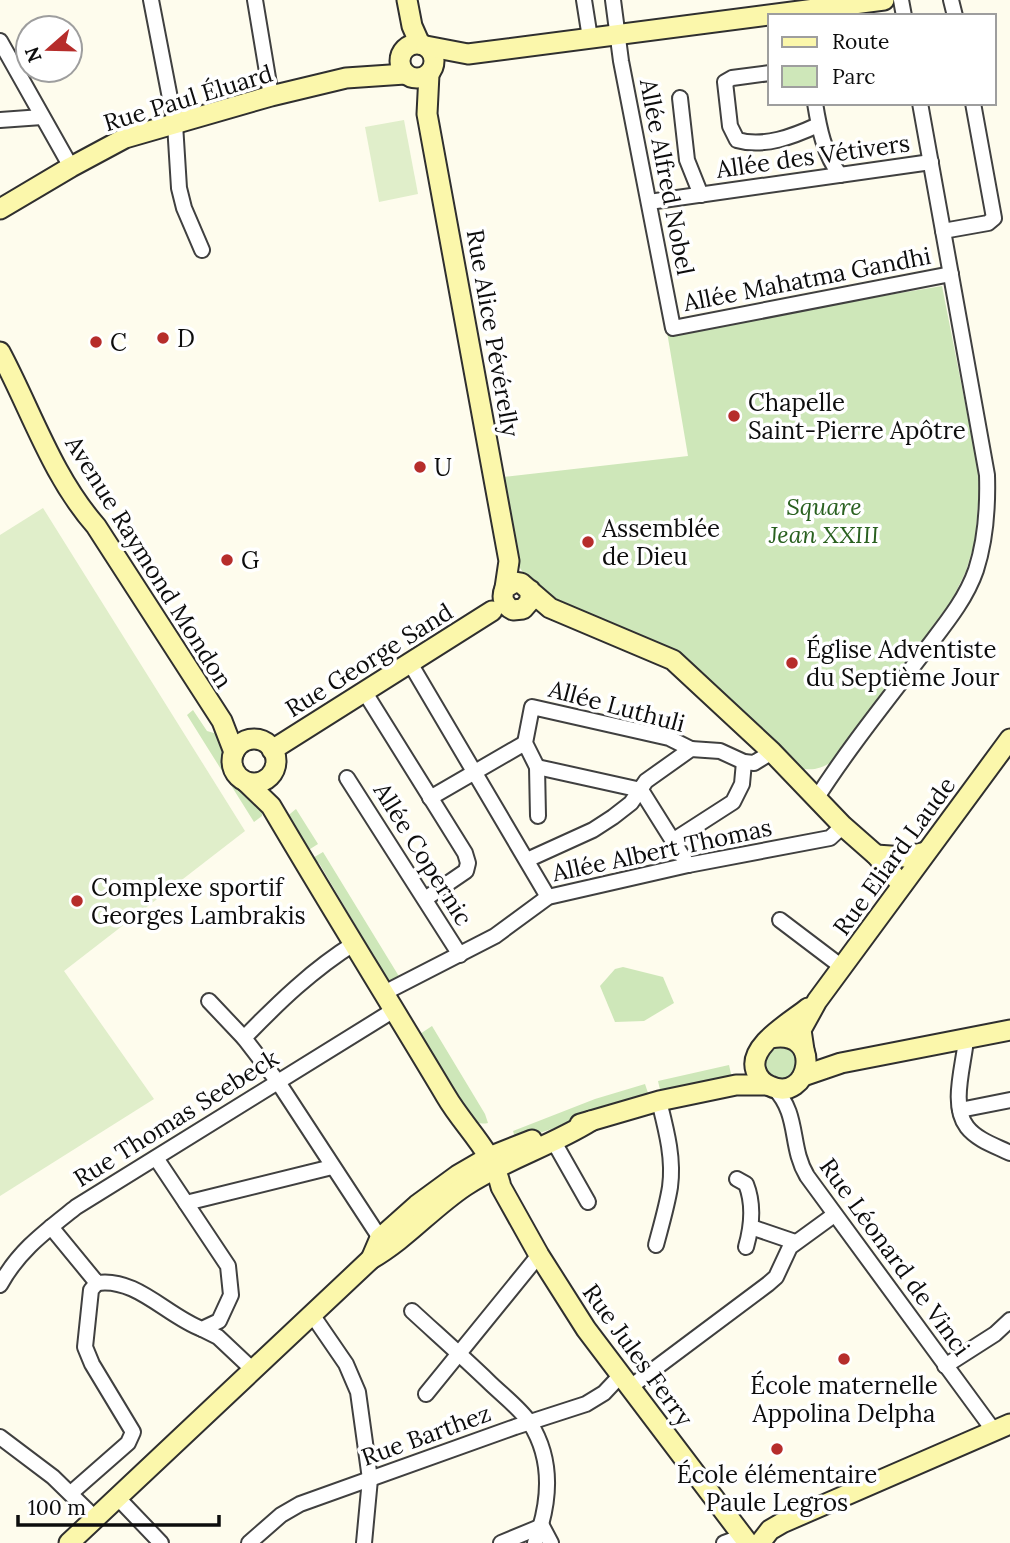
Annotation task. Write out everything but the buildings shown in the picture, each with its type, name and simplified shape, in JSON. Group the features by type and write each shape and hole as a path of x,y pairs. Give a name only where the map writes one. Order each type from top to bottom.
{"street":[{"path":"151,0 175,124 179,188 184,208 202,250"},
{"path":"256,0 271,96"},
{"path":"407,0 412,26 423,45 433,54 419,74 400,65 401,54 409,45 423,45 468,54 768,15"},
{"path":"584,0 590,38"},
{"name":"Allée Alfred Nobel","path":"613,0 621,61 673,328"},
{"path":"774,14 884,0"},
{"path":"0,41 71,167"},
{"name":"Rue Paul Éluard","path":"0,209 125,138 271,96 345,78 419,74 468,54"},
{"path":"768,73 732,78 725,82 731,131 737,140 775,140 818,125"},
{"name":"Rue Alice Pévérelly","path":"419,74 516,595"},
{"name":"Allée des Vétivers","path":"680,99 687,160 701,195"},
{"path":"816,105 818,125 830,159 840,175"},
{"path":"817,799 835,770 955,611 971,581 983,542 988,506 987,475 920,105"},
{"path":"943,231 988,223 994,218 973,105"},
{"path":"0,120 42,117"},
{"name":"Allée des Vétivers","path":"649,202 931,162"},
{"name":"Allée Mahatma Gandhi","path":"673,328 951,274"},
{"name":"Avenue Raymond Mondon","path":"0,352 23,403 81,509 96,526 222,721 234,732 242,746"},
{"path":"516,595 673,660 772,752 901,886"},
{"name":"Rue George Sand","path":"272,750 492,611 504,612 516,595"},
{"path":"410,663 548,897"},
{"path":"364,691 465,853 468,863 466,871 425,899"},
{"name":"Allée Luthuli","path":"524,743 532,707 669,738 691,749 720,751 744,762"},
{"name":"Rue Eliard Laude","path":"805,1061 801,1030 817,1001 1010,740"},
{"path":"271,806 268,785 275,762 272,750 262,741 242,746 232,766 239,778 271,806 490,1170"},
{"path":"430,798 524,743 537,767 538,816"},
{"path":"527,860 593,830 631,803 646,781 691,749"},
{"path":"674,840 733,802 742,784 744,762 754,763 772,752"},
{"path":"537,767 641,790 688,865"},
{"path":"246,782 260,782 271,775"},
{"name":"Allée Copernic","path":"348,778 460,955"},
{"name":"Allée Albert Thomas","path":"389,1001 495,936 548,897 688,865 830,838 843,826"},
{"path":"878,864 926,852"},
{"path":"878,864 886,894 884,910"},
{"path":"780,920 842,967"},
{"path":"244,1038 283,998 331,957 355,943"},
{"path":"209,1001 244,1038 278,1082 380,1238"},
{"name":"Rue Thomas Seebeck","path":"0,1285 33,1241 76,1207 278,1082 389,1001"},
{"name":"Rue Eliard Laude","path":"771,1038 817,1001"},
{"path":"805,1061 841,1063 1010,1030"},
{"path":"69,1543 311,1313 371,1259 387,1250 465,1186 569,1126 659,1101 736,1085 775,1091 792,1087 805,1061 799,1044 785,1037 771,1038 757,1050 754,1064 736,1085"},
{"path":"965,1039 960,1110 968,1128 1010,1153"},
{"path":"754,1064 761,1080 775,1091"},
{"name":"Rue Léonard de Vinci","path":"775,1091 793,1121 801,1165 834,1215 945,1366 1002,1427"},
{"path":"960,1110 1010,1100"},
{"path":"656,1245 670,1188 671,1171 659,1101"},
{"path":"371,1259 380,1238 418,1205 554,1143 591,1122"},
{"path":"554,1143 588,1202"},
{"path":"156,1158 228,1266 231,1295 219,1321 202,1329"},
{"path":"186,1203 332,1167"},
{"name":"Rue Jules Ferry","path":"490,1170 538,1255 586,1329 744,1541"},
{"path":"737,1179 744,1182 751,1200 751,1227 746,1247"},
{"path":"751,1227 795,1242 834,1215"},
{"path":"51,1227 97,1283"},
{"name":"Rue Barthez","path":"249,1543 281,1515 300,1504 586,1404 625,1382 768,1284 776,1277 787,1252 795,1242"},
{"path":"426,1394 538,1255"},
{"path":"71,1493 128,1443 134,1432 92,1364 85,1347 91,1290 97,1283 112,1280 138,1291 183,1322 218,1337 252,1369"},
{"path":"412,1311 529,1422 548,1469 549,1484 542,1526 535,1543"},
{"path":"311,1313 346,1364 358,1392 370,1479 364,1543"},
{"path":"945,1366 971,1351 1010,1320"},
{"path":"744,1541 1002,1427"},
{"path":"0,1437 71,1493 95,1518"},
{"path":"117,1497 161,1543"},
{"path":"501,1543 542,1526"},
{"path":"542,1526 551,1543"}],"green space":[{"path":"404,120 418,194 379,202 365,127"},
{"name":"Square Jean XXIII","path":"942,286 980,479 975,541 966,571 952,600 833,761 816,769 798,768 684,660 539,594 517,564 503,477 688,456 667,332"},
{"name":"Complexe sportif Georges Lambrakis","path":"43,508 245,831 64,971 154,1099 0,1196 0,535"},
{"path":"193,710 207,731 221,735 233,778 262,805 262,816 254,822 187,715"},
{"path":"296,809 318,844 307,851 304,848 306,843 292,821 285,818"},
{"path":"323,852 400,978 388,986 386,977 319,863 311,859"},
{"path":"623,967 663,977 674,1003 644,1021 615,1022 600,986 615,969"},
{"path":"432,1026 488,1123 476,1122 460,1107 463,1103 424,1040 419,1039 420,1034"},
{"path":"778,1037 807,1065 774,1088 755,1056"},
{"path":"729,1065 732,1078 661,1094 658,1081"},
{"path":"645,1084 649,1096 516,1141 513,1131 595,1099"}],"place":[{"name":"D","path":"163,338"},
{"name":"C","path":"96,342"},
{"name":"Chapelle Saint-Pierre Apôtre","path":"734,416"},
{"name":"U","path":"420,467"},
{"name":"Assemblée de Dieu","path":"588,542"},
{"name":"G","path":"227,560"},
{"name":"Église Adventiste du Septième Jour","path":"792,663"},
{"name":"Complexe sportif Georges Lambrakis","path":"77,901"},
{"name":"École maternelle Appolina Delpha","path":"844,1359"},
{"name":"École élémentaire Paule Legros","path":"777,1449"}]}
